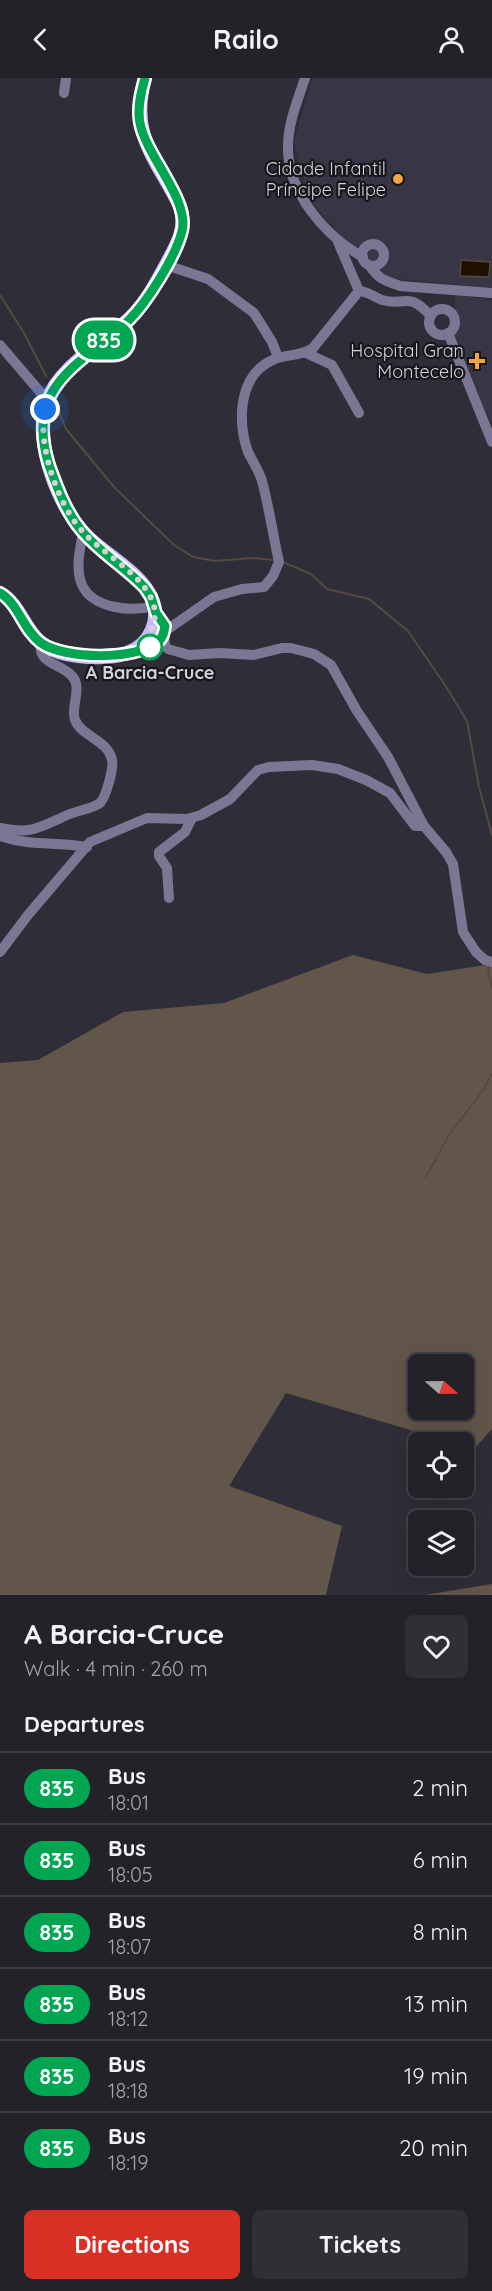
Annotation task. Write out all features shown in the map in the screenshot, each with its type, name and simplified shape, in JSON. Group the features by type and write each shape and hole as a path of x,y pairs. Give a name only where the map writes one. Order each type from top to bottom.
{"main road":[{"path":"0,593 8,598 27,628 41,642 61,653 103,656 127,653 135,649 149,635 155,621 151,597 140,582 83,532 69,512 58,489 45,451 43,418 47,400 57,383 141,307 182,234 183,216 143,135 139,109 145,78"}],"street":[{"path":"64,93 66,78"},
{"path":"305,78 290,126 288,147 296,185 308,207 340,242 376,266 383,259"},
{"path":"340,242 380,247 384,254 387,274 428,313"},
{"path":"340,242 359,291"},
{"path":"368,246 363,251 366,261 378,277 386,283 492,293"},
{"path":"166,266 208,279 254,313 272,342 278,357"},
{"path":"398,300 403,293 400,286"},
{"path":"447,290 447,310"},
{"path":"359,291 382,300 408,299 418,302 428,313 429,324 433,331 440,334 448,333 454,327 455,319 447,310 440,309 428,313"},
{"path":"359,291 318,343 306,353 278,357 256,372 244,397 242,423 248,450 261,480 279,562 278,568 270,582 264,587 229,592 203,603 164,632 165,646 189,655 220,653 255,655 291,648 302,650 331,665 357,711 388,757 424,826 453,864 460,921 466,938 484,960 492,962"},
{"path":"448,333 492,442"},
{"path":"0,345 47,400"},
{"path":"306,353 332,365 360,413"},
{"path":"83,532 80,547 80,579 88,593 96,600 109,605 133,609 154,606"},
{"path":"0,828 26,831 37,829 69,814 94,806 101,802 106,793 112,766 112,759 103,746 75,721 76,685 74,678 43,657 40,649 41,642"},
{"path":"0,952 90,842 147,818 192,818 230,799 258,770 269,767 324,766 338,769 380,787 398,801 415,826 424,826"},
{"path":"169,898 167,868 159,852 185,832 192,818"},
{"path":"0,836 30,844 73,844 87,847"}],"shaded area":[{"name":"Cidade Infantil Príncipe Felipe","path":"312,78 492,78 492,288 385,278 376,265 341,236 309,199 294,142"},
{"path":"461,260 490,262 489,277 460,276"},
{"name":"Hospital Gran Montecelo","path":"455,295 492,300 492,423 471,385 454,338"},
{"path":"353,955 427,974 492,964 492,1429 474,1449 474,1432 417,1432 286,1393 229,1486 342,1526 326,1595 0,1595 0,1063 38,1060 123,1012 224,1003"},
{"path":"492,1584 492,1595 425,1595"}],"waterway":[{"path":"0,295 24,333 46,376"},
{"path":"56,404 66,429 114,487 174,545 193,557 215,561 253,558 273,560"},
{"path":"285,563 311,574 327,589 369,599 408,631 467,721 479,787 492,835"},
{"path":"489,966 488,972 492,988"},
{"path":"426,1177 449,1135 484,1089 492,1074"}],"bus line":[{"name":"835","path":"0,593 8,598 35,638 61,653 118,655 154,645 160,641 164,632 165,626 156,613 151,597 145,588 83,532 69,512 51,470 42,429 47,400 57,383 141,307 182,234 184,224 180,206 150,151 139,121 141,92 145,78"}],"place":[{"name":"Cidade Infantil Príncipe Felipe","path":"398,179"},
{"name":"Hospital Gran Montecelo","path":"477,361"},
{"name":"A Barcia-Cruce","path":"150,647"}],"route":[{"path":"45,409 42,429 45,451 58,489 69,512 83,532 135,577 151,597 156,613 155,621 153,629 142,643 150,647"}]}
